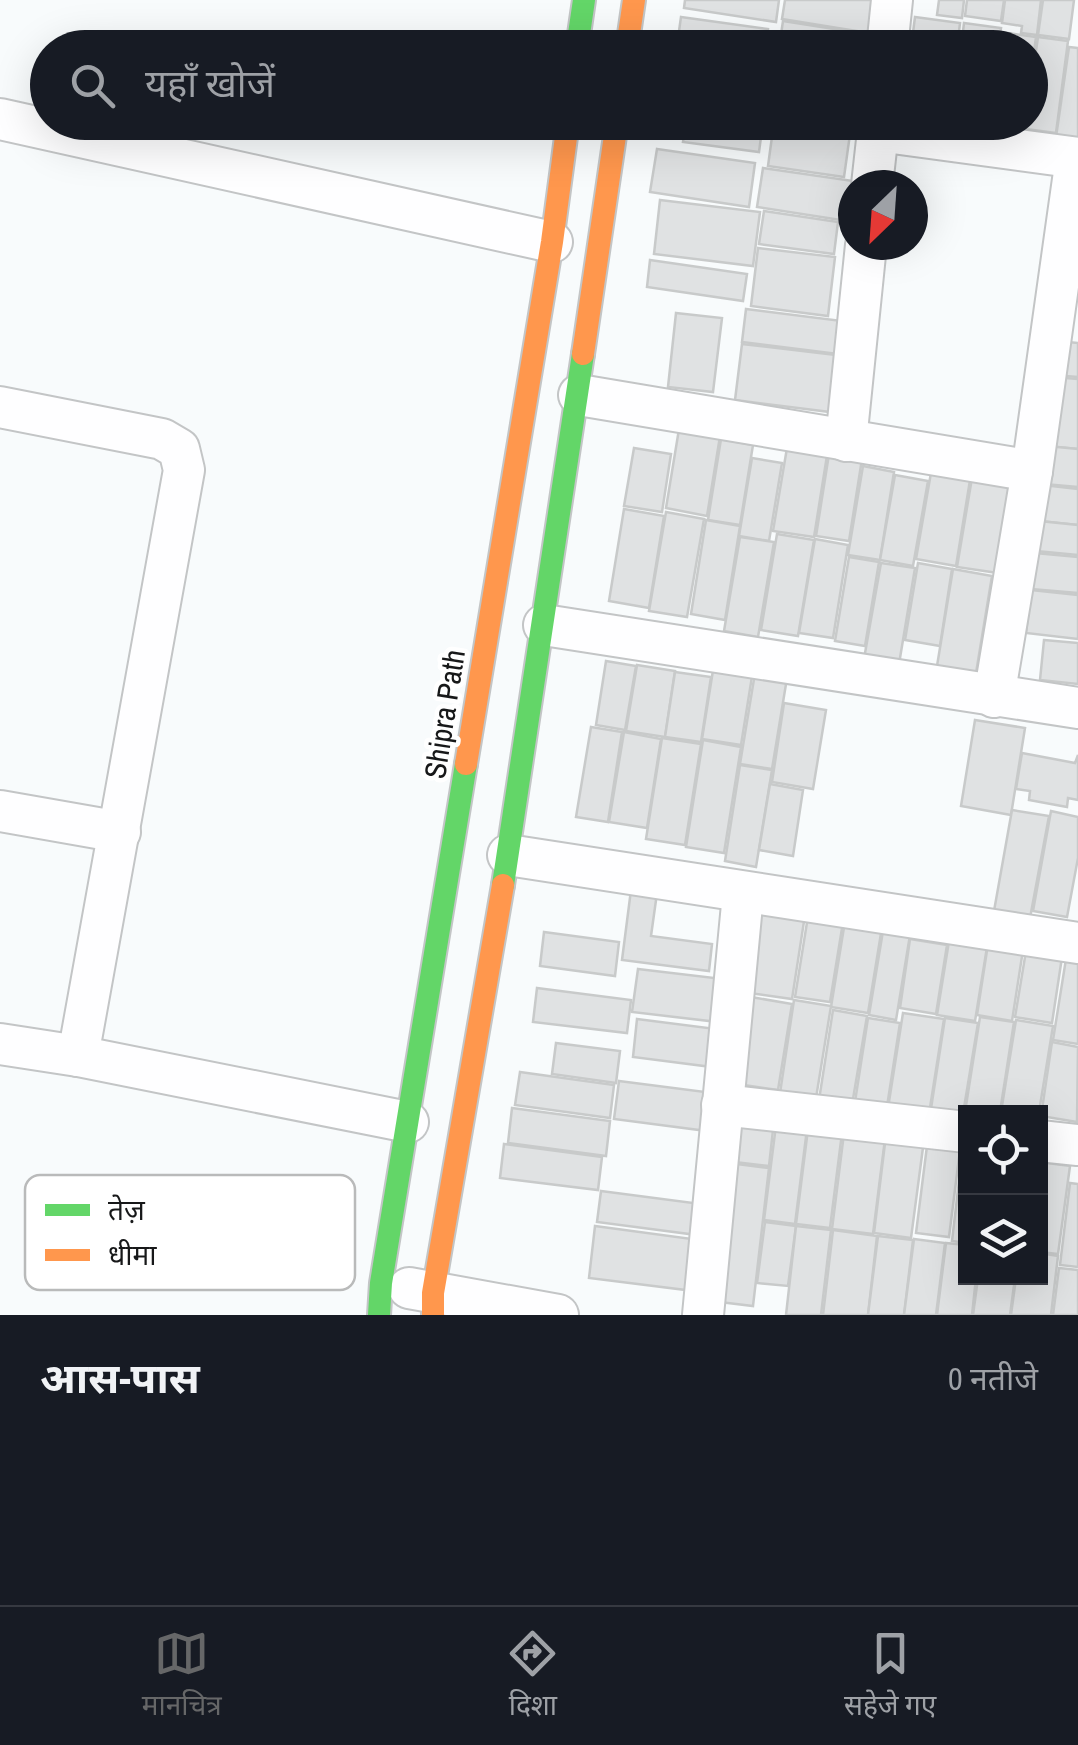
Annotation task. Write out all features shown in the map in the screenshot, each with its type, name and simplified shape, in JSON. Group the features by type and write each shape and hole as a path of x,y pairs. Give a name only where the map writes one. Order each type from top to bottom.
{"street":[{"path":"580,30 584,0"},
{"path":"630,30 634,0"},
{"path":"889,30 892,0"},
{"path":"0,119 30,126"},
{"path":"94,140 552,242"},
{"name":"Shipra Path","path":"380,1299 566,140"},
{"path":"433,1304 544,625 614,140"},
{"path":"874,170 877,140"},
{"path":"961,140 1077,158 1032,471 994,697"},
{"path":"846,441 864,260"},
{"path":"579,395 1032,471"},
{"path":"0,407 162,439 180,449 184,470 78,1056"},
{"path":"544,625 1078,708"},
{"path":"0,811 120,832"},
{"path":"508,855 1078,944"},
{"path":"703,1315 743,894"},
{"path":"0,1044 408,1122"},
{"path":"722,1105 958,1131"},
{"path":"1048,1142 1078,1145"},
{"path":"380,1299 558,1315"}],"building":[{"path":"685,0 779,0 776,22 684,8"},
{"path":"785,0 873,0 869,30 782,19"},
{"path":"939,0 964,0 962,18 937,15"},
{"path":"967,0 1004,0 1001,21 965,16"},
{"path":"1005,0 1041,0 1038,30 1021,30 1022,26 1002,23"},
{"path":"1043,0 1074,0 1069,39 1048,36 1048,30 1039,30"},
{"path":"681,17 768,29 768,30 679,30"},
{"path":"915,17 960,23 959,30 913,30"},
{"path":"783,21 840,30 782,30"},
{"path":"964,23 1001,28 1001,30 963,30"},
{"path":"1048,38 1068,41 1056,133 1048,132"},
{"path":"1069,47 1078,48 1078,140 1056,137"},
{"path":"683,140 761,140 759,152"},
{"path":"772,140 849,140 845,170 838,170 838,176 768,166"},
{"path":"657,149 755,163 749,207 650,192"},
{"path":"763,168 838,179 838,220 757,207"},
{"path":"660,200 760,212 753,266 654,254"},
{"path":"764,211 838,222 834,254 759,244"},
{"path":"758,248 835,257 828,316 751,306"},
{"path":"650,260 747,274 743,301 647,287"},
{"path":"746,309 850,322 846,355 742,342"},
{"path":"676,313 722,318 713,392 668,387"},
{"path":"1057,341 1078,343 1078,377 1053,375"},
{"path":"742,344 836,355 830,412 735,400"},
{"path":"1053,377 1078,379 1078,449 1047,446"},
{"path":"681,417 722,424 707,516 666,508"},
{"path":"789,436 829,443 814,537 773,531"},
{"path":"721,439 753,445 740,525 708,520"},
{"path":"1047,446 1078,449 1078,487 1044,484"},
{"path":"634,448 671,454 662,512 624,506"},
{"path":"829,454 862,459 849,541 816,536"},
{"path":"752,458 782,463 769,541 739,536"},
{"path":"863,466 894,472 880,560 848,555"},
{"path":"932,467 971,474 956,566 916,559"},
{"path":"973,472 1014,479 998,573 957,567"},
{"path":"895,475 928,481 913,566 880,560"},
{"path":"1043,485 1078,489 1078,525 1040,521"},
{"path":"624,509 664,516 649,608 609,601"},
{"path":"666,512 704,519 687,617 649,611"},
{"path":"706,520 740,526 725,620 691,614"},
{"path":"1039,521 1078,525 1078,555 1036,551"},
{"path":"777,534 814,540 798,636 761,630"},
{"path":"740,537 774,542 758,637 724,631"},
{"path":"815,539 848,545 833,638 799,633"},
{"path":"1035,553 1078,557 1078,593 1031,589"},
{"path":"849,557 879,562 865,646 835,641"},
{"path":"881,563 915,568 897,676 862,670"},
{"path":"918,563 952,569 940,646 905,640"},
{"path":"953,569 992,576 976,673 937,666"},
{"path":"1031,590 1078,595 1078,639 1026,633"},
{"path":"1044,640 1078,643 1078,684 1040,680"},
{"path":"715,658 754,664 741,745 702,739"},
{"path":"606,661 636,666 625,730 596,725"},
{"path":"637,665 675,671 665,737 626,731"},
{"path":"675,672 711,677 701,742 665,737"},
{"path":"755,673 787,678 772,769 740,764"},
{"path":"784,703 826,710 813,789 772,782"},
{"path":"975,720 1025,728 1011,815 961,806"},
{"path":"591,727 622,732 608,822 576,817"},
{"path":"624,732 661,739 647,828 609,822"},
{"path":"662,738 701,744 685,845 646,839"},
{"path":"703,740 741,747 724,853 686,847"},
{"path":"1022,753 1075,763 1078,755 1078,800 1068,798 1067,807 1029,800 1030,791 1016,789"},
{"path":"740,765 772,770 756,867 725,861"},
{"path":"770,784 803,790 793,856 759,850"},
{"path":"1012,810 1049,816 1030,918 994,911"},
{"path":"1051,811 1078,817 1078,858 1067,917 1033,911"},
{"path":"631,890 657,893 651,936 712,944 709,971 622,960"},
{"path":"762,907 805,915 792,999 749,993"},
{"path":"809,910 844,916 830,1002 795,997"},
{"path":"846,915 883,921 868,1013 831,1007"},
{"path":"883,931 910,935 896,1020 869,1015"},
{"path":"544,932 619,942 615,976 540,966"},
{"path":"950,935 988,941 975,1021 937,1015"},
{"path":"910,939 947,945 936,1014 900,1008"},
{"path":"1028,939 1064,944 1052,1023 1015,1017"},
{"path":"988,944 1023,950 1012,1021 977,1015"},
{"path":"1066,959 1078,961 1078,1044 1053,1040"},
{"path":"638,969 723,979 718,1022 632,1012"},
{"path":"537,988 631,1000 627,1033 533,1022"},
{"path":"751,997 792,1004 778,1090 737,1084"},
{"path":"794,1000 831,1006 816,1098 780,1093"},
{"path":"833,1010 867,1016 852,1105 819,1100"},
{"path":"903,1013 944,1019 929,1114 888,1108"},
{"path":"980,1017 1014,1022 1001,1105 966,1105"},
{"path":"868,1018 900,1023 886,1113 854,1108"},
{"path":"945,1018 978,1023 964,1105 958,1105 958,1119 930,1115"},
{"path":"637,1019 716,1029 712,1067 633,1057"},
{"path":"1016,1020 1053,1026 1040,1105 1002,1105"},
{"path":"1052,1042 1078,1047 1077,1122 1048,1117 1048,1105 1043,1105"},
{"path":"556,1043 620,1051 616,1083 552,1074"},
{"path":"520,1072 614,1085 610,1118 515,1105"},
{"path":"619,1081 713,1093 707,1131 614,1119"},
{"path":"512,1108 610,1121 606,1156 508,1143"},
{"path":"731,1125 773,1130 769,1166 726,1161"},
{"path":"776,1125 807,1129 795,1224 764,1220"},
{"path":"808,1129 842,1133 830,1228 796,1224"},
{"path":"844,1133 885,1139 873,1234 832,1229"},
{"path":"886,1135 924,1140 911,1238 874,1233"},
{"path":"928,1138 958,1142 949,1237 916,1233"},
{"path":"504,1144 602,1157 598,1190 500,1178"},
{"path":"729,1163 769,1168 753,1306 711,1301"},
{"path":"1048,1163 1070,1166 1058,1254 1048,1253"},
{"path":"1070,1183 1078,1184 1078,1267 1060,1265"},
{"path":"958,1190 958,1242 952,1241"},
{"path":"601,1191 701,1204 697,1235 597,1222"},
{"path":"765,1222 796,1226 788,1286 757,1283"},
{"path":"595,1226 692,1239 686,1290 589,1278"},
{"path":"796,1226 831,1230 821,1315 786,1315"},
{"path":"833,1230 877,1236 868,1315 823,1315"},
{"path":"878,1236 913,1240 904,1315 868,1315"},
{"path":"914,1239 945,1243 936,1315 904,1315"},
{"path":"946,1243 958,1244 958,1285 975,1285 972,1315 937,1315"},
{"path":"1048,1254 1058,1256 1051,1315 1011,1315 1015,1285 1048,1285"},
{"path":"1059,1268 1078,1270 1078,1315 1053,1315"},
{"path":"977,1285 1014,1285 1010,1315 973,1315"}],"traffic: fast":[{"path":"580,30 584,0"},
{"path":"503,885 583,354"},
{"path":"379,1315 381,1283 466,764"}],"traffic: slow":[{"path":"630,30 634,0"},
{"path":"466,764 566,140"},
{"path":"583,354 614,140"},
{"path":"433,1315 433,1293 503,885"}]}
